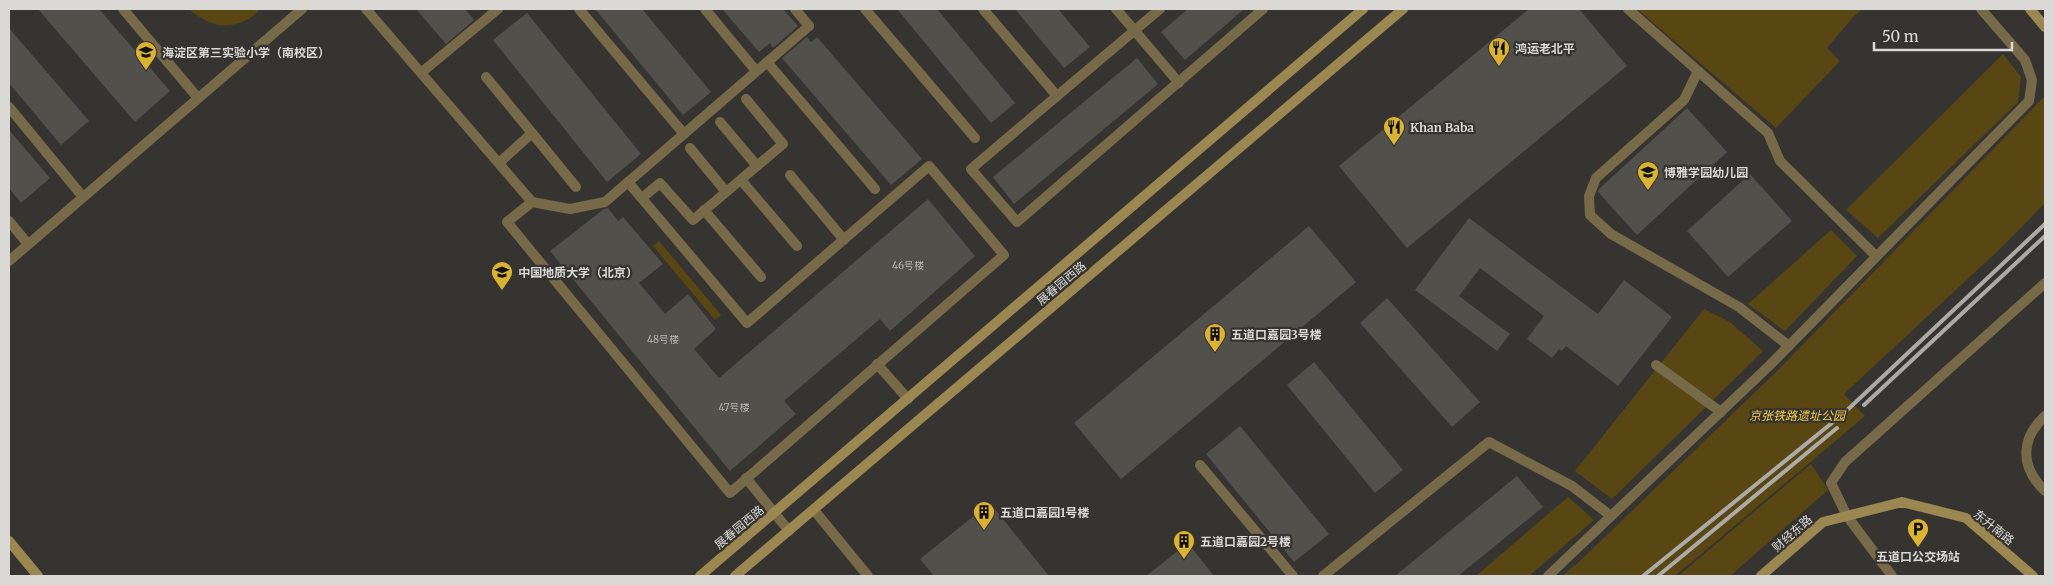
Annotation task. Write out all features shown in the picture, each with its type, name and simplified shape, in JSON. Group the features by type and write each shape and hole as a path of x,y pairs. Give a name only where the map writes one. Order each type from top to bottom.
{"main road":[{"name":"展春园西路","path":"700,576 1362,9"},
{"name":"展春园西路","path":"735,576 1403,9"},
{"path":"2030,9 2045,27"},
{"name":"财经东路","path":"1761,576 1823,522 1902,502"},
{"name":"东升南路","path":"1902,502 1966,518 2033,576"},
{"path":"9,541 38,576"}],"street":[{"path":"123,9 198,98"},
{"path":"9,261 302,9"},
{"path":"366,9 532,202 570,209 604,202 810,26 795,9"},
{"path":"422,72 498,9"},
{"path":"579,9 684,134"},
{"path":"705,9 756,71"},
{"path":"865,9 975,138"},
{"path":"983,9 1057,96"},
{"path":"1116,9 1179,83"},
{"path":"1160,9 970,169 1017,222 1263,9"},
{"path":"1628,9 1768,133 1780,161 1876,256"},
{"path":"1548,576 1789,346 2029,101 2032,80 2025,60 1981,9"},
{"path":"767,62 875,189"},
{"path":"1698,71 1684,100 1596,178 1588,196 1590,215 1611,234 1740,307 1789,346"},
{"path":"486,78 576,187"},
{"path":"642,198 660,183 693,220 783,144 746,99"},
{"path":"9,107 83,197"},
{"path":"720,122 757,166"},
{"path":"499,163 532,133"},
{"path":"690,148 726,192"},
{"path":"532,202 507,222 730,493 1004,255 929,166 747,322 628,182"},
{"path":"790,175 844,240"},
{"path":"740,180 797,246"},
{"path":"704,210 761,277"},
{"path":"9,222 28,244"},
{"path":"1892,576 1847,516 1831,483 1845,462 2045,283"},
{"path":"877,364 908,399"},
{"path":"1656,365 1721,412"},
{"path":"2045,416 2036,424 2028,439 2026,453 2029,471 2045,490"},
{"path":"1323,576 1489,442 1572,486 1611,516"},
{"path":"1200,465 1293,576"},
{"path":"746,478 789,531"},
{"path":"814,510 868,576"}],"green space":[{"path":"188,9 260,9 250,18 236,24 222,25 206,21"},
{"path":"1637,9 1863,9 1854,16 1827,48 1840,61 1776,128"},
{"path":"2003,54 2021,77 2018,102 1878,238 1846,210"},
{"name":"京张铁路遗址公园","path":"2045,96 2045,203 2003,246 1844,394 1865,416 1675,576 1562,576 1581,560 1778,370"},
{"path":"1831,230 1857,256 1785,331 1748,304"},
{"path":"659,241 721,315 715,320 653,246"},
{"path":"1704,309 1730,322 1763,351 1612,499 1575,471"},
{"path":"1811,464 1828,490 1730,576 1678,576"},
{"path":"1568,497 1594,520 1529,576 1476,576"}],"building":[{"path":"38,9 99,9 170,91 135,122"},
{"path":"416,9 465,9 474,20 446,44"},
{"path":"595,9 642,9 711,92 683,115"},
{"path":"722,9 783,9 798,26 773,48 770,43 759,52"},
{"path":"897,9 937,9 1015,103 991,123"},
{"path":"1015,9 1058,9 1090,47 1064,68"},
{"path":"1188,9 1244,9 1185,60 1161,32"},
{"path":"1529,9 1579,9 1627,66 1407,248 1339,166"},
{"path":"527,13 641,154 607,182 493,40"},
{"path":"9,28 89,121 61,145 9,83"},
{"path":"807,37 811,42 817,37 922,159 891,185 782,58"},
{"path":"1137,58 1158,84 1014,204 993,177"},
{"path":"1687,108 1727,152 1637,235 1598,192 1599,189"},
{"path":"9,130 50,178 21,203 9,188"},
{"path":"1750,174 1792,221 1728,277 1687,231"},
{"path":"928,199 975,256 890,331 880,319 784,401 796,414 730,471 550,251 604,209 608,208 618,221 623,217 663,264 639,283 665,314 688,294 716,329 694,349 719,378"},
{"path":"1469,218 1598,314 1624,280 1672,317 1618,386 1566,346 1562,351 1559,349 1552,358 1527,339 1544,316 1480,268 1459,296 1510,334 1497,351 1415,290"},
{"name":"五道口嘉园3号楼","path":"1309,226 1356,282 1121,479 1074,423"},
{"path":"1387,298 1480,402 1452,427 1360,323"},
{"path":"1314,362 1403,470 1375,493 1287,385"},
{"path":"1240,426 1329,534 1294,562 1206,454"},
{"path":"1517,476 1543,507 1458,576 1395,576"},
{"name":"五道口嘉园1号楼","path":"990,503 1049,576 934,576 920,559"},
{"name":"五道口嘉园2号楼","path":"1188,543 1214,576 1146,576"}],"railway":[{"path":"1643,576 1843,414 2045,224"},
{"path":"1864,405 2045,236"},
{"path":"1658,576 1837,428"}],"place":[{"name":"鸿运老北平","path":"1499,67"},
{"name":"海淀区第三实验小学（南校区）","path":"146,71"},
{"name":"Khan Baba","path":"1394,146"},
{"name":"博雅学园幼儿园","path":"1648,191"},
{"name":"中国地质大学（北京）","path":"502,291"},
{"name":"五道口嘉园3号楼","path":"1215,353"},
{"name":"五道口嘉园1号楼","path":"984,531"},
{"name":"五道口公交场站","path":"1918,548"},
{"name":"五道口嘉园2号楼","path":"1184,560"}]}
